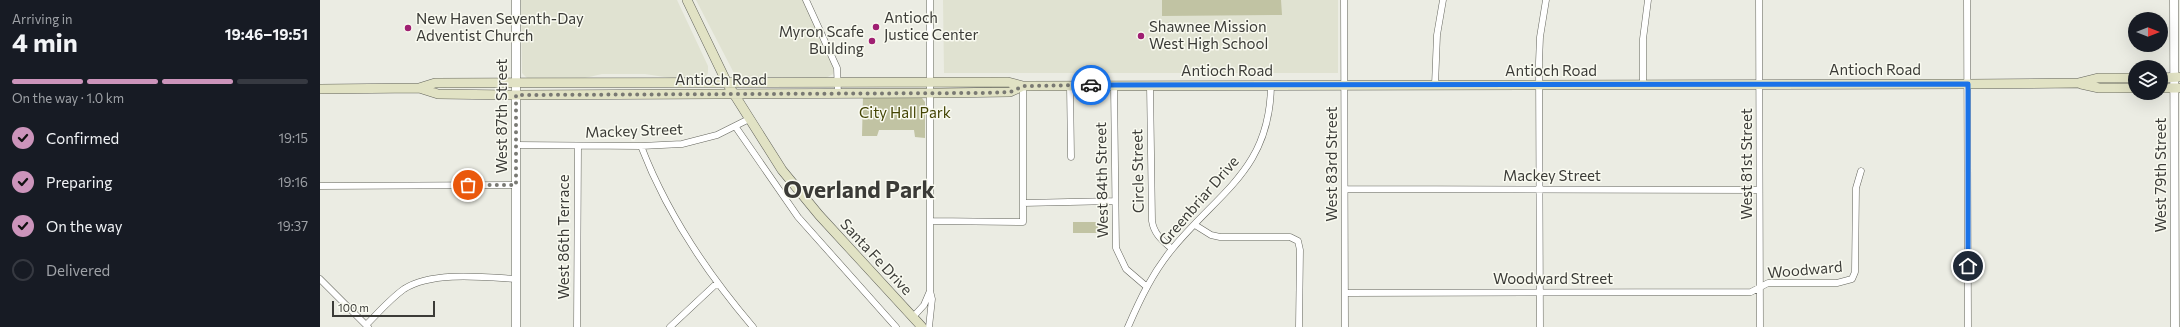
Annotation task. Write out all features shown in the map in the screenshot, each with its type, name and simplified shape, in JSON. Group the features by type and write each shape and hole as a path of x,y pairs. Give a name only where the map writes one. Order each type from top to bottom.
{"main road":[{"name":"Santa Fe Drive","path":"686,0 727,83 748,119 782,170 819,215 922,327"},
{"path":"2168,78 2178,77"},
{"name":"Antioch Road","path":"320,89 419,88 435,83 1008,82 1024,86 1643,85 2078,83 2098,78 2128,78"},
{"name":"Antioch Road","path":"2078,83 2099,88 2128,88"},
{"name":"Antioch Road","path":"419,88 438,94 516,95 733,93 930,94 1010,92 1024,86"}],"street":[{"name":"West 87th Street","path":"516,0 516,327"},
{"path":"806,0 837,68 838,94"},
{"path":"929,327 932,299 930,291 930,0"},
{"name":"West 83rd Street","path":"1344,0 1345,327"},
{"path":"1435,85 1437,35 1443,0"},
{"path":"1540,327 1539,85 1540,37 1546,0"},
{"path":"1643,85 1643,39 1648,0"},
{"name":"West 81st Street","path":"1759,0 1760,327"},
{"path":"1967,0 1968,327"},
{"name":"West 79th Street","path":"2174,0 2178,77 2177,291 2175,327"},
{"path":"1070,85 1071,157"},
{"name":"West 84th Street","path":"1114,85 1115,237 1120,259 1126,269 1147,286"},
{"name":"Circle Street","path":"1150,85 1152,221 1153,228 1160,238 1172,249"},
{"path":"931,221 1023,222 1024,86"},
{"name":"Greenbriar Drive","path":"1130,327 1147,286 1172,249 1231,187 1260,147 1269,120 1271,86"},
{"name":"Mackey Street","path":"516,145 641,146 682,144 697,141 735,126 748,119"},
{"path":"735,126 798,217 896,327"},
{"name":"West 86th Terrace","path":"577,327 578,146"},
{"path":"641,146 674,219 716,284 753,327"},
{"name":"Woodward","path":"1760,287 1768,283 1837,282 1852,279 1855,272 1856,188 1861,171"},
{"path":"320,186 516,185"},
{"name":"Mackey Street","path":"1345,189 1759,190"},
{"path":"1023,203 1115,201"},
{"path":"1195,225 1211,235 1220,237 1290,237 1298,241 1300,250 1299,327"},
{"path":"320,279 367,326 399,293 422,281 444,278 516,279"},
{"path":"670,327 716,284"},
{"name":"Woodward Street","path":"1346,293 1751,292 1760,287"},
{"path":"913,317 924,305 930,291"}],"shaded area":[{"path":"521,0 677,0 708,66 708,73 706,76 699,78 671,78 645,74 602,74 585,78 527,78 522,73"},
{"path":"696,0 804,0 833,66 833,74 826,78 736,77"},
{"name":"Shawnee Mission West High School","path":"943,0 1338,0 1338,73 944,73"}],"green space":[{"path":"1162,0 1281,0 1282,15 1162,16"},
{"name":"City Hall Park","path":"863,96 922,98 925,102 925,138 915,137 914,130 879,130 877,136 862,136"},
{"path":"1073,222 1098,222 1098,233 1073,233"}],"way so far":[{"path":"468,185 516,185 516,95 733,93 930,94 1010,92 1024,86 1091,85"}],"place":[{"name":"Antioch Justice Center","path":"876,27"},
{"name":"New Haven Seventh-Day Adventist Church","path":"408,28"},
{"name":"Shawnee Mission West High School","path":"1141,36"},
{"name":"Myron Scafe Building","path":"872,41"}],"district":[{"name":"Overland Park","path":"859,190"}],"route":[{"path":"1091,85 1271,86 1968,84 1968,266"}]}
